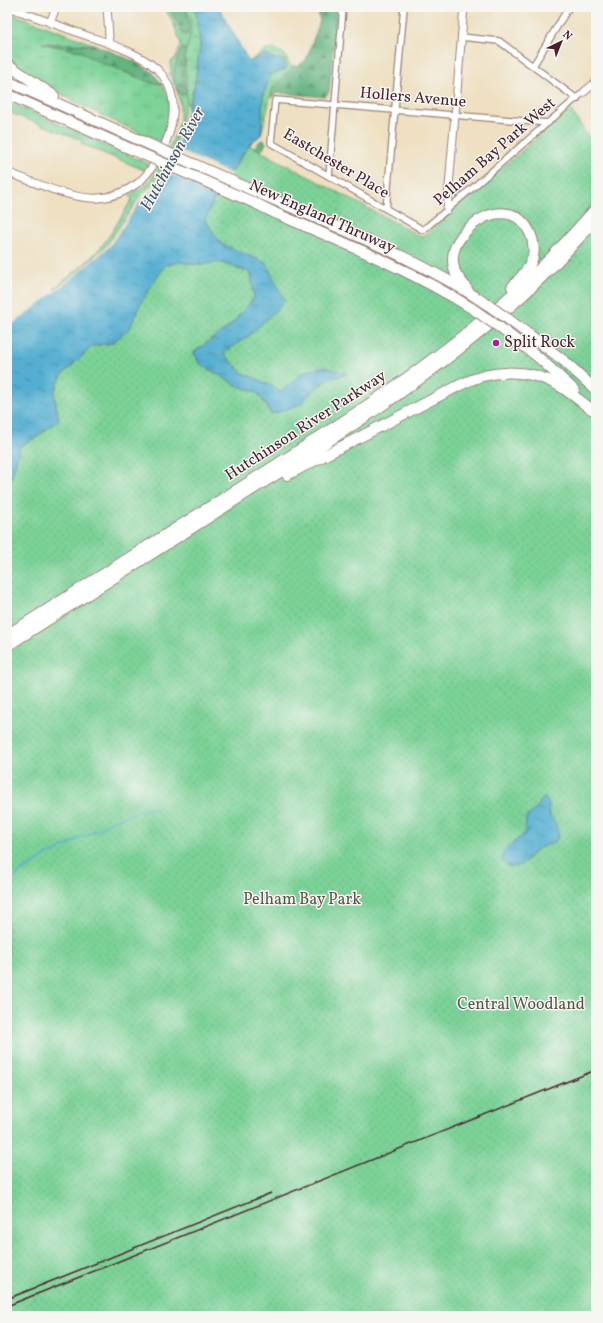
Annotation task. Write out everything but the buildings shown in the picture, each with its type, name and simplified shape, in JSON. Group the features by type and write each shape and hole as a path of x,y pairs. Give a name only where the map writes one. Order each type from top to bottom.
{"highway":[{"path":"7,64 53,95 64,106"},
{"name":"New England Thruway","path":"7,81 394,252 488,305 557,356 596,390"},
{"name":"New England Thruway","path":"7,94 409,272 449,294 500,327 558,375 594,411"},
{"name":"Hutchinson River Parkway","path":"7,635 334,428 405,378 487,316 537,272 596,208"},
{"path":"469,293 454,267 454,250 460,238 473,224 489,215 500,213 520,220 526,226 532,238 534,251 531,262 517,282 487,316"},
{"name":"Hutchinson River Parkway","path":"7,646 369,415 471,340 535,284 571,248 596,219"},
{"path":"266,482 288,475 466,382 484,375 512,372 541,378 558,385 594,411"}],"street":[{"path":"7,172 78,197 100,198 114,195 129,189 139,182 151,170 168,136 174,111 173,97 167,83 157,70 146,61 108,43 8,7"},
{"path":"50,22 56,7"},
{"path":"107,7 108,43"},
{"path":"329,176 344,7"},
{"path":"386,209 404,7"},
{"path":"447,210 464,7"},
{"path":"533,66 569,7"},
{"path":"461,37 499,41 576,99"},
{"path":"584,92 596,82"},
{"name":"Pelham Bay Park West","path":"423,230 584,92"},
{"name":"Hollers Avenue","path":"275,100 548,123"},
{"name":"Eastchester Place","path":"275,100 271,144 423,230"}],"green space":[{"path":"164,7 185,7 191,19 190,37 185,53 187,102 185,104 176,141 157,177 150,187 141,195 107,245 55,291 54,289 89,260 107,239 132,199 129,195 145,186 157,171 180,122 180,103 176,87 169,74 171,72 170,62 176,58 181,44 173,22"},
{"path":"169,7 184,7 186,9 189,25 187,34 182,33"},
{"path":"185,7 193,7 196,11 200,45 195,84 187,110 185,53 190,37 191,19"},
{"path":"317,7 337,7 329,92 325,97 279,93 275,94 270,99 273,87 292,68 291,66 298,66 306,60 320,21"},
{"path":"7,12 96,45 46,44 80,51 95,60 152,83 162,84 169,100 170,113 161,142 62,95 43,84 7,59"},
{"path":"42,43 96,45 135,62 152,72 162,84 152,83 95,60 80,51"},
{"path":"184,48 185,57 183,75 186,92 181,95 175,83 174,72 179,55"},
{"path":"275,49 284,54 292,68 273,87 261,135 263,94 271,74 287,68 283,60 275,59 265,54 249,62 265,50"},
{"path":"7,101 149,164 144,170 81,144 82,140 7,112"},
{"name":"Pelham Bay Park","path":"570,109 596,148 596,1316 7,1316 7,484 10,483 20,446 37,437 58,420 54,392 62,375 93,346 112,343 130,328 140,304 165,265 181,262 199,265 219,262 251,273 254,298 230,326 194,352 199,363 236,385 258,393 271,414 301,404 311,392 328,379 347,374 324,367 303,372 281,392 272,386 241,372 223,353 250,335 266,263 221,244 205,220 214,200 249,145 422,237"},
{"path":"264,140 266,143 263,149 254,156 249,152 260,141"}],"water":[{"name":"Hutchinson River","path":"193,7 219,7 249,62 265,54 275,59 283,60 287,68 271,75 263,94 261,135 249,145 233,168 214,200 205,220 221,244 266,263 285,301 250,335 223,353 241,372 272,386 281,392 303,372 324,367 348,374 328,379 311,392 301,404 272,414 258,393 236,385 199,363 194,352 230,326 254,298 251,273 219,262 199,265 181,262 165,265 140,304 130,328 112,343 93,346 62,375 54,392 59,420 36,437 20,446 10,483 7,484 7,329 64,285 109,247 140,202 155,188 166,173 180,138 195,84 200,45 196,11"},
{"path":"543,798 545,798 549,804 549,813 557,827 557,839 553,843 538,849 520,865 516,867 508,866 502,860 504,850 525,834 526,817 536,809"}],"pier":[{"path":"187,104 187,110 176,149 232,174 219,195 166,172 155,188 140,202 109,247 64,285 7,329 7,327 79,271 108,245 138,201 154,187 164,172 178,138"}],"waterway":[{"path":"7,885 22,871 47,855 85,835 99,830 107,823 142,810 156,809"}],"railway":[{"path":"7,1306 596,1070"},
{"path":"7,1299 271,1193"}],"place":[{"name":"Split Rock","path":"496,343"}],"park label":[{"name":"Central Woodland","path":"521,1005"}]}
